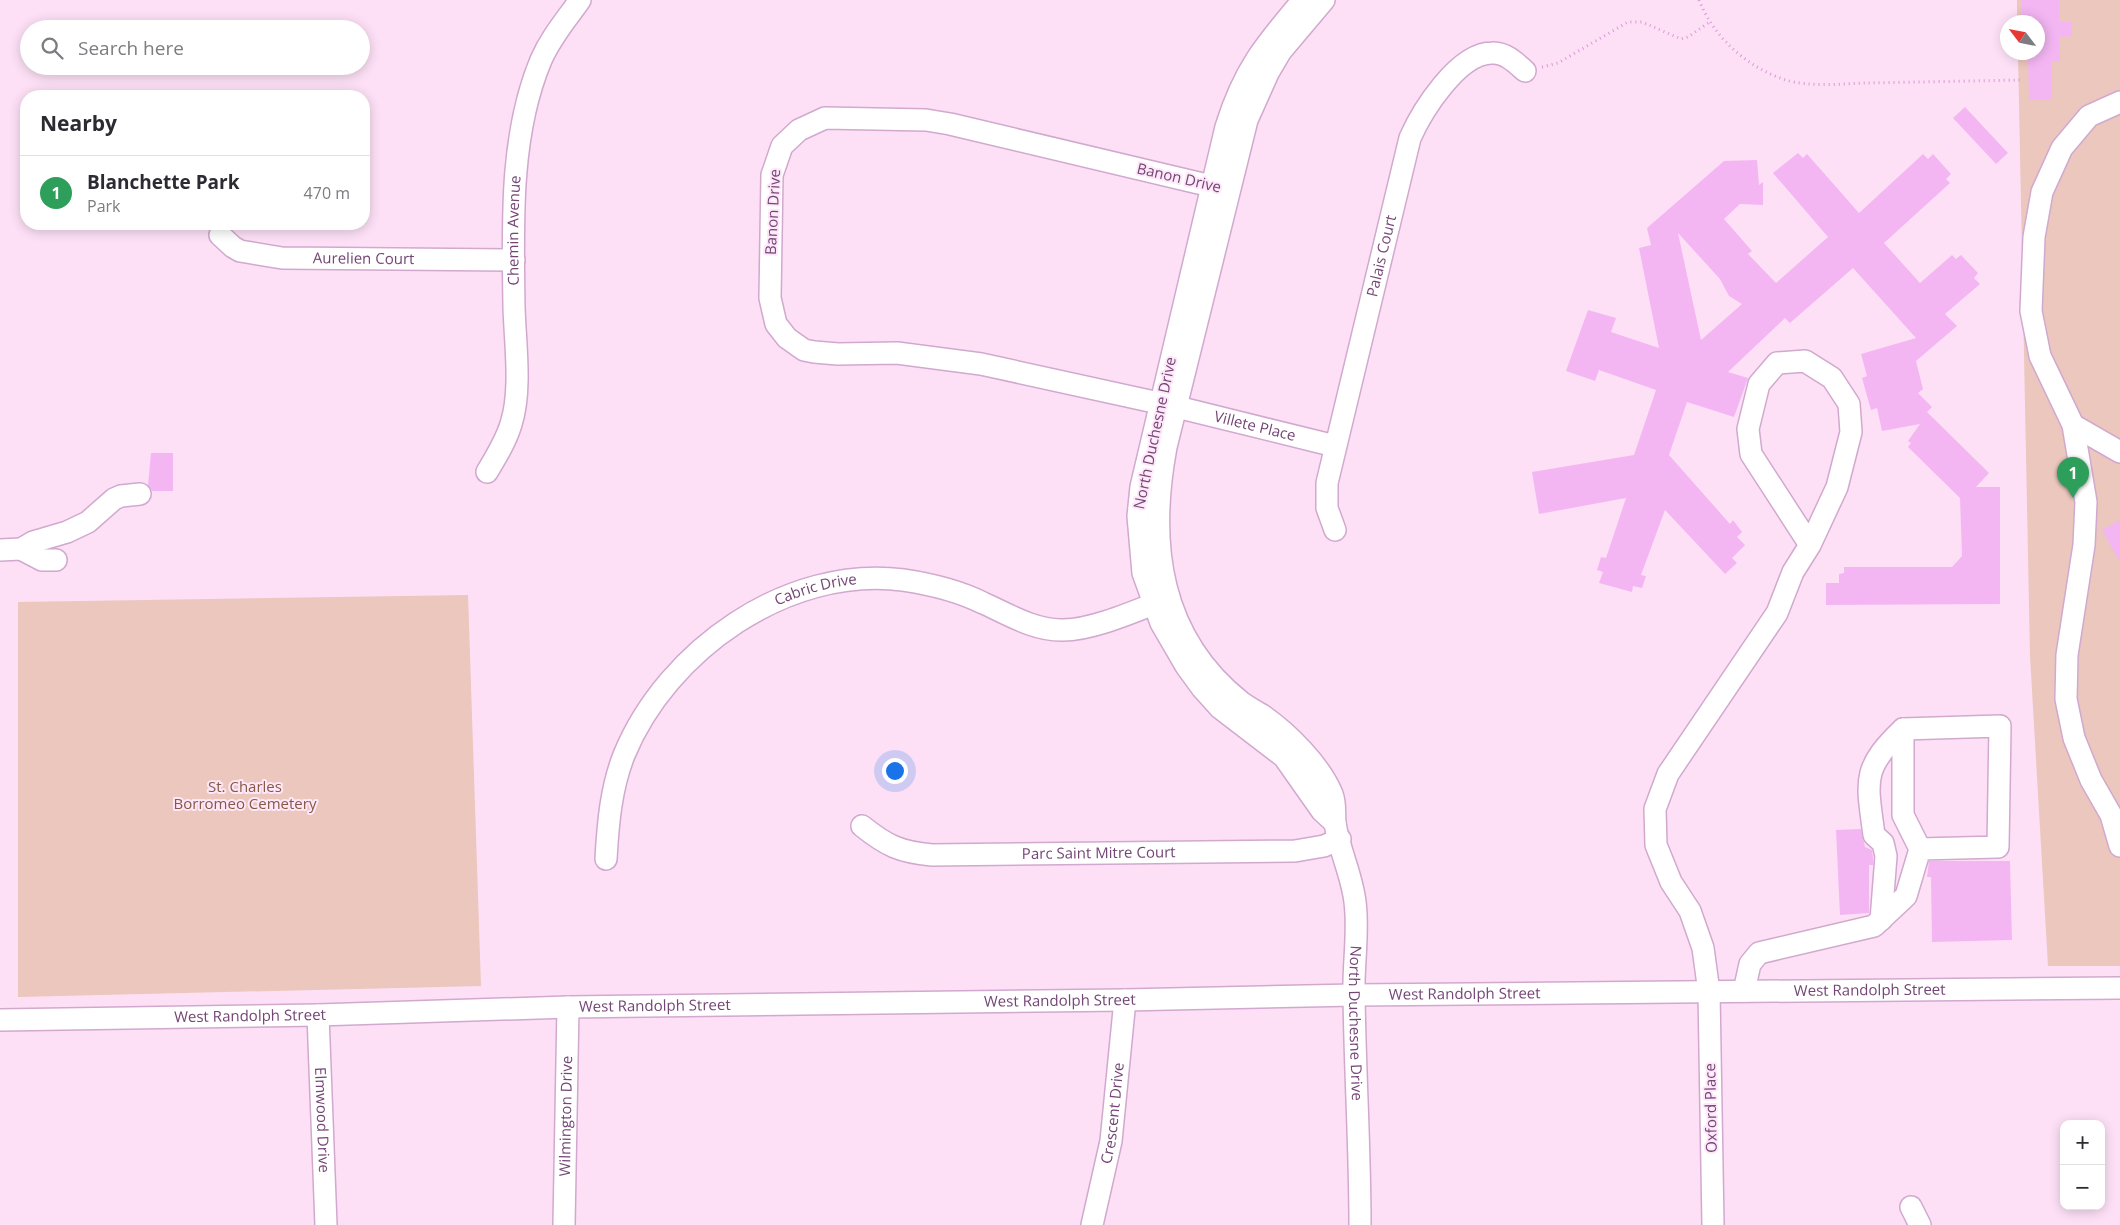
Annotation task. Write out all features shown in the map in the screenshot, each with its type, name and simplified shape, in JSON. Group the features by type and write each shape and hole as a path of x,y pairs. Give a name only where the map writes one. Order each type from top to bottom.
{"street":[{"name":"Chemin Avenue","path":"487,472 507,437 512,423 516,396 514,260 516,156 525,115 541,61 560,26 580,0"},
{"name":"North Duchesne Drive","path":"1312,2 1268,73 1247,120 1221,188 1198,327 1168,405 1165,456 1159,500 1161,601 1189,646 1205,666 1241,702 1284,733 1312,762 1332,792 1336,804 1338,831 1356,902 1354,995 1360,1225"},
{"name":"Palais Court","path":"1335,530 1327,508 1327,483 1410,138 1418,120 1444,85 1468,62 1483,54 1494,52 1513,60 1525,71"},
{"path":"2120,102 2089,116 2062,148 2042,192 2034,237 2032,311 2040,356 2073,425 2086,502 2084,545 2066,655 2066,699 2074,738 2091,780 2111,815 2120,846"},
{"name":"Banon Drive","path":"1168,405 958,359 897,352 820,352 804,350 794,344 776,324 770,298 770,242 774,166 782,146 789,138 809,124 825,118 918,120 974,128 1221,188"},
{"name":"Aurelien Court","path":"220,235 233,247 240,250 282,258 514,260"},
{"name":"Oxford Place","path":"1713,1225 1709,992 1703,948 1690,911 1671,882 1656,845 1655,809 1668,774 1778,613 1793,572 1810,545 1837,487 1851,432 1849,404 1832,378 1805,361 1777,363 1759,384 1748,429 1752,454 1810,545"},
{"name":"Villete Place","path":"1168,405 1335,446"},
{"path":"2073,425 2120,452"},
{"path":"0,550 21,549 33,542 78,528 121,496 140,494"},
{"path":"21,549 42,560 56,560"},
{"name":"Cabric Drive","path":"606,859 610,809 618,772 640,720 658,695 680,670 728,628 763,606 802,589 821,585 883,579 926,584 964,595 1029,623 1063,630 1104,621 1161,601"},
{"path":"1881,920 1886,856 1883,843 1874,835 1868,792 1872,764 1882,749 1903,729 2000,726 1998,848 1920,849"},
{"path":"1744,991 1750,964 1760,953 1874,926 1906,896 1920,849 1903,815 1903,729"},
{"name":"Parc Saint Mitre Court","path":"862,826 887,846 932,855 1295,851 1324,846 1338,831"},
{"name":"West Randolph Street","path":"0,1020 318,1015 568,1007 1125,1000 1354,995 2120,988"},
{"name":"Crescent Drive","path":"1092,1225 1111,1141 1125,1000"},
{"name":"Wilmington Drive","path":"564,1225 568,1007"},
{"name":"Elmwood Drive","path":"318,1015 326,1225"}],"path":[{"path":"1699,0 1720,35 1743,58 1765,73 1789,81 1828,84 2023,80"},
{"path":"1525,71 1558,63 1628,22 1642,22 1680,39 1688,37 1711,21"}],"green space":[{"path":"2017,0 2120,0 2120,966 2048,966 2030,656 2018,60 2045,60 2045,15 2017,15"},
{"name":"St. Charles Borromeo Cemetery","path":"468,595 481,986 18,997 18,602"}],"building":[{"path":"2021,0 2059,0 2059,22 2071,22 2072,36 2059,37 2060,62 2051,62 2052,99 2029,100 2028,60 2045,60 2045,15 2021,15"},
{"path":"1965,107 2008,153 1996,164 1953,118"},
{"path":"1798,153 1803,158 1807,154 1859,213 1923,154 1928,159 1933,154 1951,174 1946,179 1950,183 1884,243 1920,283 1952,255 1956,259 1961,255 1978,273 1974,278 1980,284 1945,314 1957,326 1916,361 1923,389 1918,393 1932,407 1927,412 1989,473 1976,487 2000,487 2000,604 1826,605 1826,583 1839,583 1839,574 1844,573 1844,567 1952,567 1962,556 1960,498 1908,447 1911,443 1908,441 1920,424 1882,431 1877,408 1871,410 1862,378 1867,376 1861,354 1916,338 1853,268 1790,323 1785,318 1728,372 1748,378 1734,417 1687,402 1669,455 1730,524 1733,520 1742,532 1737,537 1745,545 1732,558 1737,563 1725,574 1665,510 1641,575 1646,576 1642,588 1633,586 1632,592 1599,583 1603,572 1597,570 1601,557 1606,558 1626,498 1539,514 1532,472 1634,455 1656,390 1599,370 1595,381 1566,371 1588,310 1616,318 1611,332 1659,348 1639,248 1651,245 1647,228 1724,161 1757,160 1759,185 1763,182 1763,205 1740,204 1724,219 1752,251 1748,254 1776,283 1828,237 1773,173","holes":["1678,233 1720,279 1729,296 1742,304 1701,340"]},
{"path":"151,453 173,453 173,491 152,491 148,485"},
{"path":"2120,520 2120,562 2102,530"},
{"path":"1861,829 1865,847 1872,850 1873,857 1873,865 1869,865 1869,913 1840,915 1836,830"},
{"path":"1929,861 2010,861 2012,940 1932,942 1931,877 1927,877"}],"place":[{"name":"Blanchette Park","path":"2073,498"}]}
